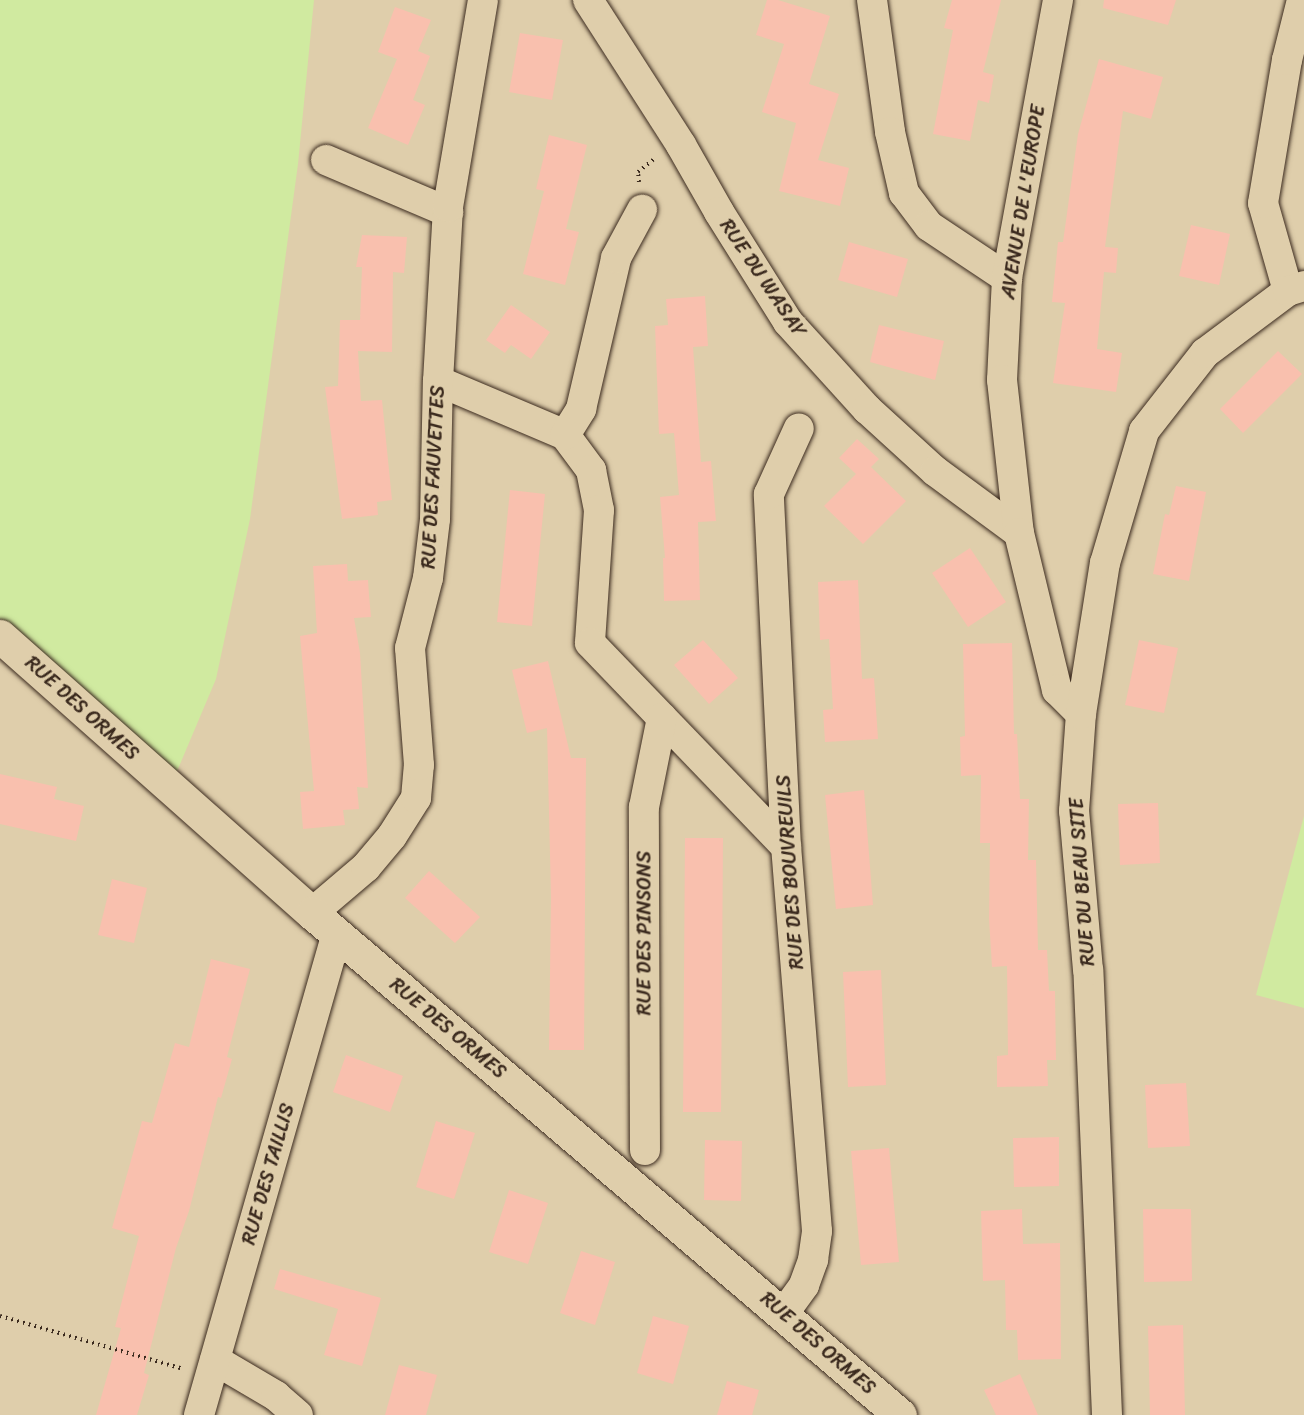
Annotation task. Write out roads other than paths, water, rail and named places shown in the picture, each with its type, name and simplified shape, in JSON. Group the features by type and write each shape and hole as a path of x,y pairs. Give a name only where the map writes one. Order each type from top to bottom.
{"street":[{"name":"RUE DES FAUVETTES","path":"325,923 392,836 416,798 419,765 410,648 428,578 435,519 438,381 447,212 483,0"},
{"name":"RUE DU WASAY","path":"588,0 681,145 719,212 788,322 867,409 935,471 1019,533"},
{"path":"872,0 890,132 904,192 929,226 1007,278"},
{"name":"AVENUE DE L'EUROPE","path":"1058,0 1007,278 1002,380 1019,533 1057,690 1081,714"},
{"path":"1296,288 1263,203 1287,60 1302,0"},
{"path":"326,160 447,212"},
{"path":"565,435 581,409 616,258 642,210"},
{"name":"RUE DU BEAU SITE","path":"1107,1415 1088,970 1074,811 1081,714 1106,563 1144,431 1205,353 1296,288"},
{"path":"438,381 565,435 591,470 599,510 590,643 786,848"},
{"name":"RUE DES BOUVREUILS","path":"784,1313 804,1285 813,1260 817,1231 786,848 769,494 799,428"},
{"name":"RUE DES ORMES","path":"0,636 325,923 784,1313 900,1415"},
{"name":"RUE DES PINSONS","path":"645,1150 644,807 662,718"},
{"name":"RUE DES TAILLIS","path":"199,1415 213,1368 325,923"},
{"path":"213,1368 276,1396 298,1415"}]}
